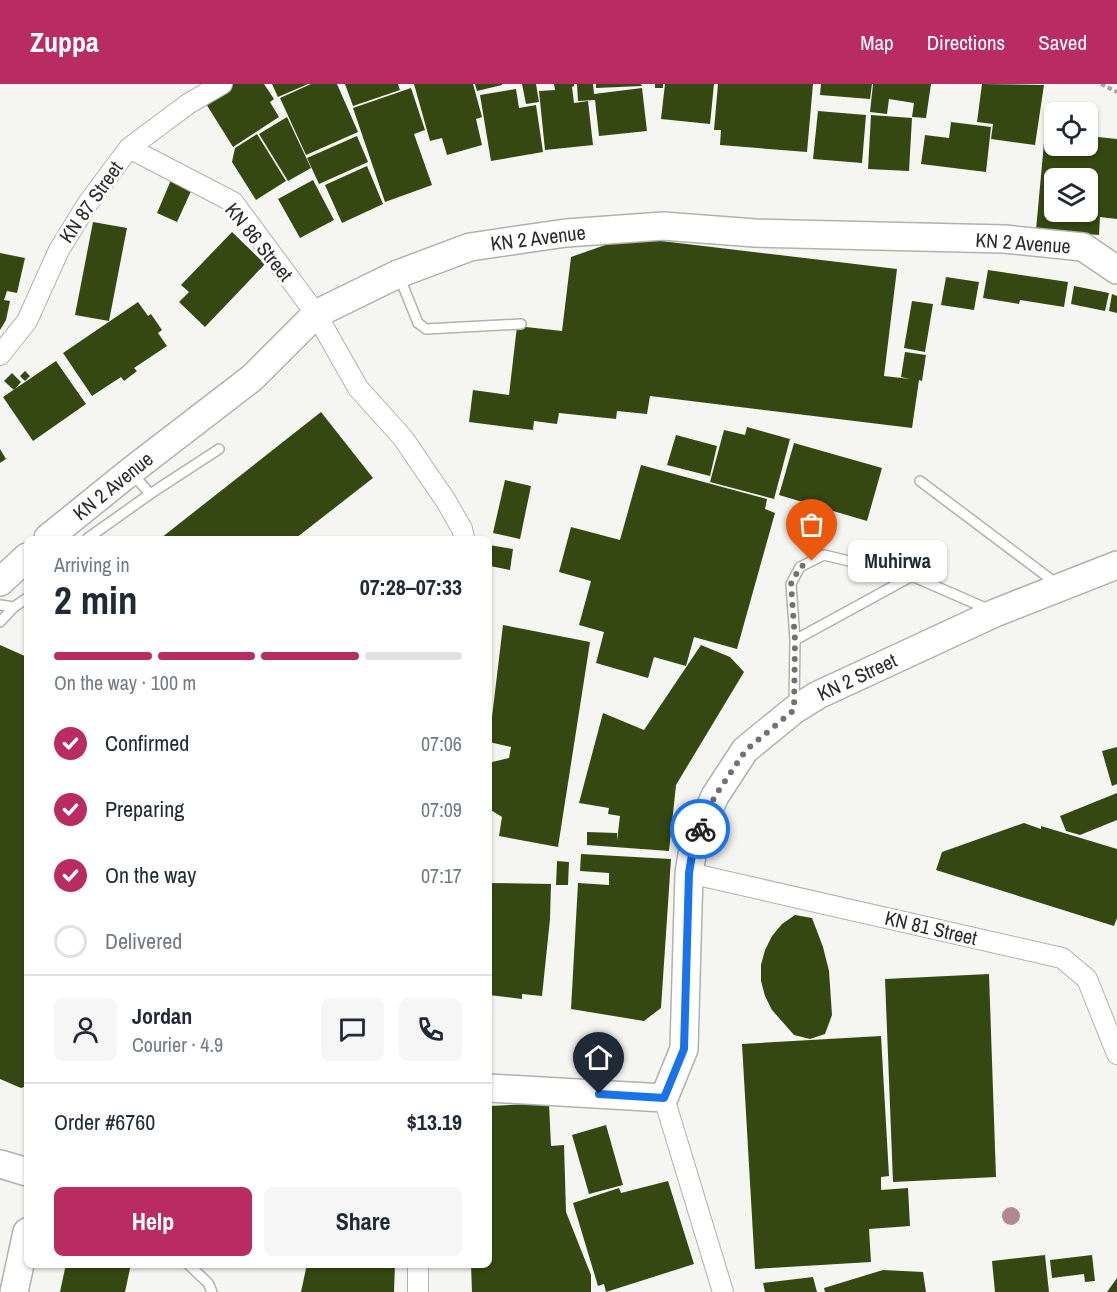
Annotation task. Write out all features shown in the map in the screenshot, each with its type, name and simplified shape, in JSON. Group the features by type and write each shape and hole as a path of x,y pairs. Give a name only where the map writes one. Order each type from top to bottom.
{"main road":[{"name":"KN 2 Avenue","path":"50,536 252,378 316,314 398,274 470,247 566,233 663,226 755,233 1004,239 1083,247 1117,270"},
{"path":"0,582 24,560"},
{"name":"KN 2 Street","path":"664,1098 684,1049 689,873 694,843 715,796 746,750 794,710 818,695 995,613 1117,565"},
{"path":"492,1088 664,1098"},
{"path":"0,1164 24,1171"},
{"path":"14,1292 24,1246"}],"street":[{"name":"KN 87 Street","path":"0,354 27,321 58,250 88,203 129,148 188,104 222,84"},
{"name":"KN 86 Street","path":"129,148 233,202 316,314 358,388 403,438 446,501 464,536"},
{"name":"KN 81 Street","path":"689,873 1062,958 1087,979 1117,1054"},
{"path":"664,1098 723,1292"},
{"path":"418,1268 418,1292"}],"lane":[{"path":"398,274 418,322 426,329 521,324"},
{"path":"91,536 219,449"},
{"path":"131,471 150,494"},
{"path":"920,482 1061,587"},
{"path":"794,710 795,640 791,584 800,567 824,555 912,576 995,613"},
{"path":"795,640 912,576"},
{"path":"0,622 24,600"},
{"path":"0,605 14,607"},
{"path":"192,1268 208,1283 212,1292"}],"path":[{"path":"1101,84 1117,92"}],"building":[{"path":"228,84 264,84 274,99 270,102 279,117 233,147 203,99"},
{"path":"272,84 308,84 278,97"},
{"path":"311,84 337,84 358,132 306,155 280,98"},
{"path":"345,84 398,84 400,90 353,106"},
{"path":"414,84 473,84 482,117 476,119 482,145 447,155 442,138 430,141"},
{"path":"475,84 502,84 502,85 477,91"},
{"path":"522,84 536,84 539,102 526,104"},
{"path":"554,84 574,84 572,87 574,103 588,101 593,145 545,150 539,91 555,90"},
{"path":"577,84 593,84 594,94 642,88 647,131 599,136 595,100 578,101"},
{"path":"596,84 641,84 642,86 596,88"},
{"path":"655,84 663,84 663,88 655,88"},
{"path":"665,84 714,84 710,124 661,119"},
{"path":"718,84 813,84 807,152 720,145 721,130 714,130"},
{"path":"821,84 872,84 870,99 820,95"},
{"path":"873,84 931,84 926,118 912,117 914,103 889,99 887,114 870,112"},
{"path":"982,84 1044,85 1035,145 991,139 993,124 977,122"},
{"path":"411,88 425,130 414,134 432,185 385,202 353,108"},
{"path":"516,89 519,108 536,105 543,152 491,161 480,95"},
{"path":"818,111 866,115 862,163 813,159"},
{"path":"871,115 912,118 909,171 868,169"},
{"path":"287,117 311,168 288,181 259,134"},
{"path":"951,122 991,127 986,172 921,164 925,135 949,138"},
{"path":"257,134 286,181 256,200 232,162 235,148"},
{"path":"357,136 368,162 319,184 307,158"},
{"path":"1098,137 1117,139 1117,219 1100,217 1099,235 1036,230 1044,143 1044,156 1098,156"},
{"path":"367,166 383,204 342,223 325,185"},
{"path":"171,180 192,189 177,222 157,213"},
{"path":"313,180 334,220 300,238 278,199"},
{"path":"93,222 127,228 109,321 75,315"},
{"path":"232,232 265,264 205,327 179,302 189,292 181,285"},
{"path":"628,237 897,269 884,376 910,379 901,377 905,352 926,355 922,381 919,380 912,428 650,396 647,414 617,411 616,419 559,413 557,424 534,421 533,430 469,422 473,390 509,395 517,326 562,331 571,257"},
{"path":"0,253 25,258 17,293 7,291 4,300 10,301 6,320 0,330"},
{"path":"988,270 1068,282 1064,307 1020,300 1019,304 983,298"},
{"path":"946,277 979,282 974,310 941,305"},
{"path":"1074,286 1109,293 1105,311 1071,304"},
{"path":"1112,294 1117,296 1117,313 1109,311"},
{"path":"912,301 933,304 925,352 904,348"},
{"path":"138,302 148,316 151,314 162,330 158,333 167,346 134,368 137,371 124,381 121,377 92,396 63,353"},
{"path":"56,361 86,404 33,441 3,397"},
{"path":"25,371 30,376 25,381 20,376"},
{"path":"12,373 21,382 14,390 4,381"},
{"path":"321,412 373,478 299,536 164,536"},
{"path":"747,427 790,439 774,499 710,482 724,430 745,435"},
{"path":"676,435 717,446 710,476 667,465"},
{"path":"794,443 882,468 867,521 779,495"},
{"path":"0,449 6,459 0,463"},
{"path":"641,465 767,499 765,509 775,513 737,649 694,637 686,666 654,657 648,678 596,663 604,632 579,625 591,581 559,572 571,527 620,540"},
{"path":"505,480 531,486 520,539 493,533"},
{"path":"492,546 513,549 510,570 492,566"},
{"path":"503,625 590,642 558,847 499,836 502,817 492,811 492,762 509,758 511,747 492,743 492,717"},
{"path":"0,645 24,656 24,1087 21,1088 0,1079"},
{"path":"701,645 730,657 744,672 676,785 669,851 587,845 587,832 617,833 617,841 620,816 608,814 609,808 579,803 603,713 644,730"},
{"path":"1117,747 1117,784 1112,786 1102,751"},
{"path":"1117,793 1117,820 1080,835 1066,831 1060,816"},
{"path":"1024,823 1117,849 1117,918 1114,926 936,870 942,852"},
{"path":"581,854 671,859 661,1008 644,1021 571,1009 578,883 609,885 609,873 580,871"},
{"path":"557,861 569,862 568,885 556,885"},
{"path":"492,883 551,884 550,919 542,996 522,994 522,999 492,995"},
{"path":"795,915 812,918 829,971 832,1015 825,1034 810,1039 794,1035 772,1010 761,981 761,965 772,936 782,924"},
{"path":"989,974 996,1177 893,1182 885,979"},
{"path":"881,1036 889,1176 881,1177 881,1190 908,1188 910,1226 869,1229 871,1262 755,1269 742,1044"},
{"path":"549,1103 551,1146 564,1145 566,1212 591,1275 591,1292 472,1292 471,1268 492,1268 492,1106"},
{"path":"606,1125 623,1185 589,1194 572,1135"},
{"path":"668,1181 694,1264 606,1292 604,1284 598,1286 573,1203 619,1188 621,1193"},
{"path":"1045,1255 1049,1292 995,1292 992,1261"},
{"path":"1092,1255 1095,1281 1085,1282 1084,1274 1052,1278 1050,1260"},
{"path":"65,1268 130,1268 125,1292 60,1292"},
{"path":"306,1268 395,1268 394,1292 301,1292"},
{"path":"883,1270 923,1272 926,1292 825,1292 824,1288"},
{"path":"813,1277 817,1292 765,1292 763,1283"},
{"path":"1117,1278 1117,1292 1107,1292"}],"way so far":[{"path":"700,829 715,796 746,750 794,710 795,640 791,584 800,567 812,561"}],"place":[{"name":"Muhirwa","path":"812,561"}],"route":[{"path":"599,1094 664,1098 684,1049 689,873 694,843 700,829"}]}
